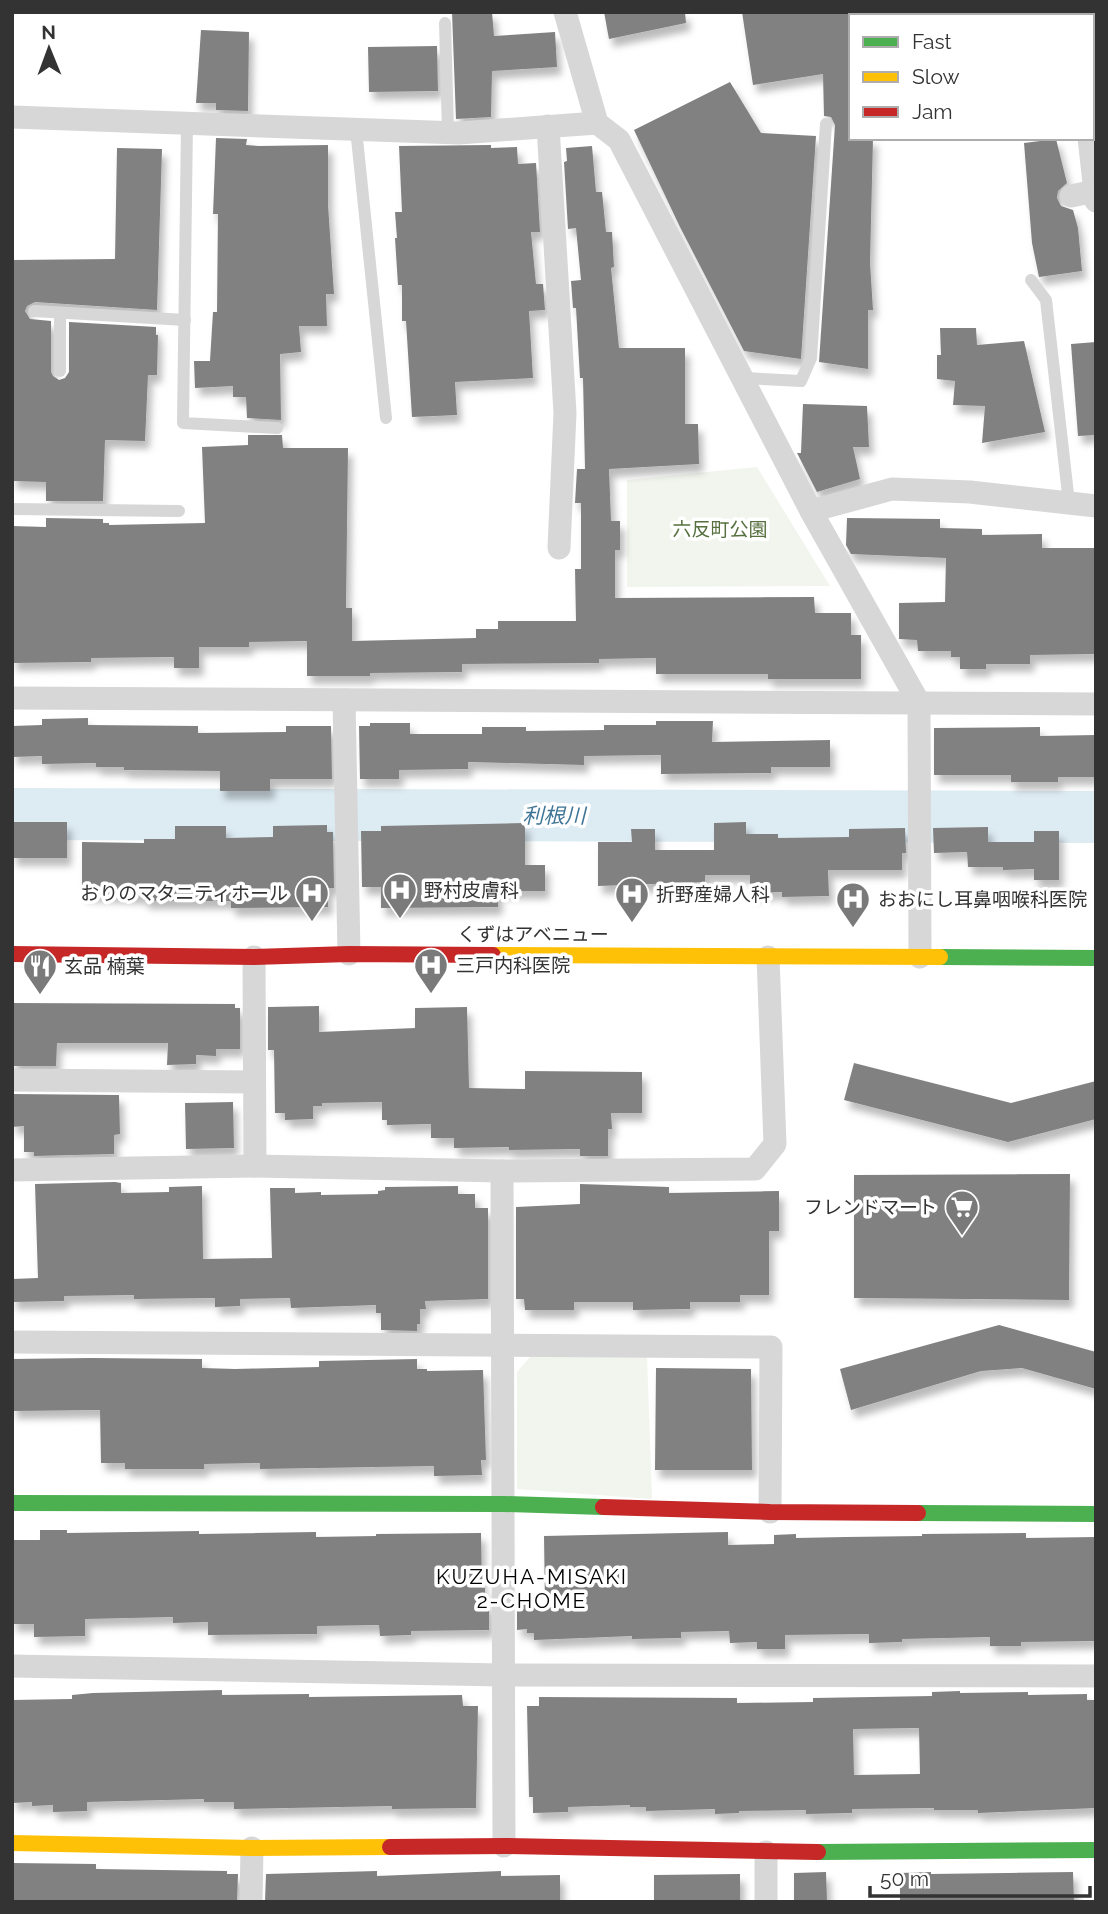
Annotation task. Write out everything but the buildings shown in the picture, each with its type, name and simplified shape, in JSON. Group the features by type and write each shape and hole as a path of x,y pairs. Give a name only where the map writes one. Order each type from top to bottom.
{"street":[{"path":"565,12 597,123 619,140 811,511 919,703 920,957"},
{"path":"12,117 448,132 597,123"},
{"path":"548,126 565,413 559,548"},
{"path":"1071,196 1095,196 1089,140"},
{"path":"811,511 892,489 970,492 1096,506"},
{"path":"12,698 1096,704"},
{"path":"344,700 349,954"},
{"name":"くずはアベニュー","path":"12,954 254,957 349,954 1096,958"},
{"path":"254,957 255,1166"},
{"path":"12,1170 255,1166 502,1171 755,1169 775,1144 768,957"},
{"path":"12,1080 254,1082"},
{"path":"502,1171 504,1846"},
{"path":"12,1342 771,1347 770,1512"},
{"path":"12,1503 504,1504 770,1512 1096,1514"},
{"path":"12,1666 503,1675 1096,1676"},
{"path":"12,1843 252,1848 504,1846 766,1852 1096,1850"},
{"path":"251,1902 252,1848"},
{"path":"766,1852 766,1902"}],"lane":[{"path":"445,23 448,132"},
{"path":"187,123 183,423 277,428"},
{"path":"743,378 801,381 811,359 826,124"},
{"path":"356,129 386,418"},
{"path":"1031,280 1046,300 1069,503"},
{"path":"34,312 185,320"},
{"path":"60,313 61,371"},
{"path":"12,509 179,511"}],"green space":[{"name":"六反町公園","path":"757,467 830,586 627,587 627,480"},
{"path":"531,1356 647,1357 652,1499 517,1489 517,1372"}],"waterway":[{"name":"利根川","path":"12,814 1096,817"}],"traffic: fast":[{"path":"940,957 1096,958"},
{"path":"12,1503 504,1504 603,1507"},
{"path":"918,1513 1096,1514"},
{"path":"818,1852 1096,1850"}],"traffic: slow":[{"path":"493,955 940,957"},
{"path":"12,1843 252,1848 390,1847"}],"traffic: jam":[{"path":"12,954 254,957 349,954 493,955"},
{"path":"603,1507 918,1513"},
{"path":"390,1847 504,1846 818,1852"}],"place":[{"name":"野村皮膚科","path":"400,920"},
{"name":"おりのマタニティホール","path":"312,923"},
{"name":"折野産婦人科","path":"632,924"},
{"name":"おおにし耳鼻咽喉科医院","path":"853,929"},
{"name":"三戸内科医院","path":"431,995"},
{"name":"玄品 楠葉","path":"40,996"},
{"name":"フレンドマート","path":"962,1237"}],"district":[{"name":"KUZUHA-MISAKI 2-CHOME","path":"532,1589"}]}
